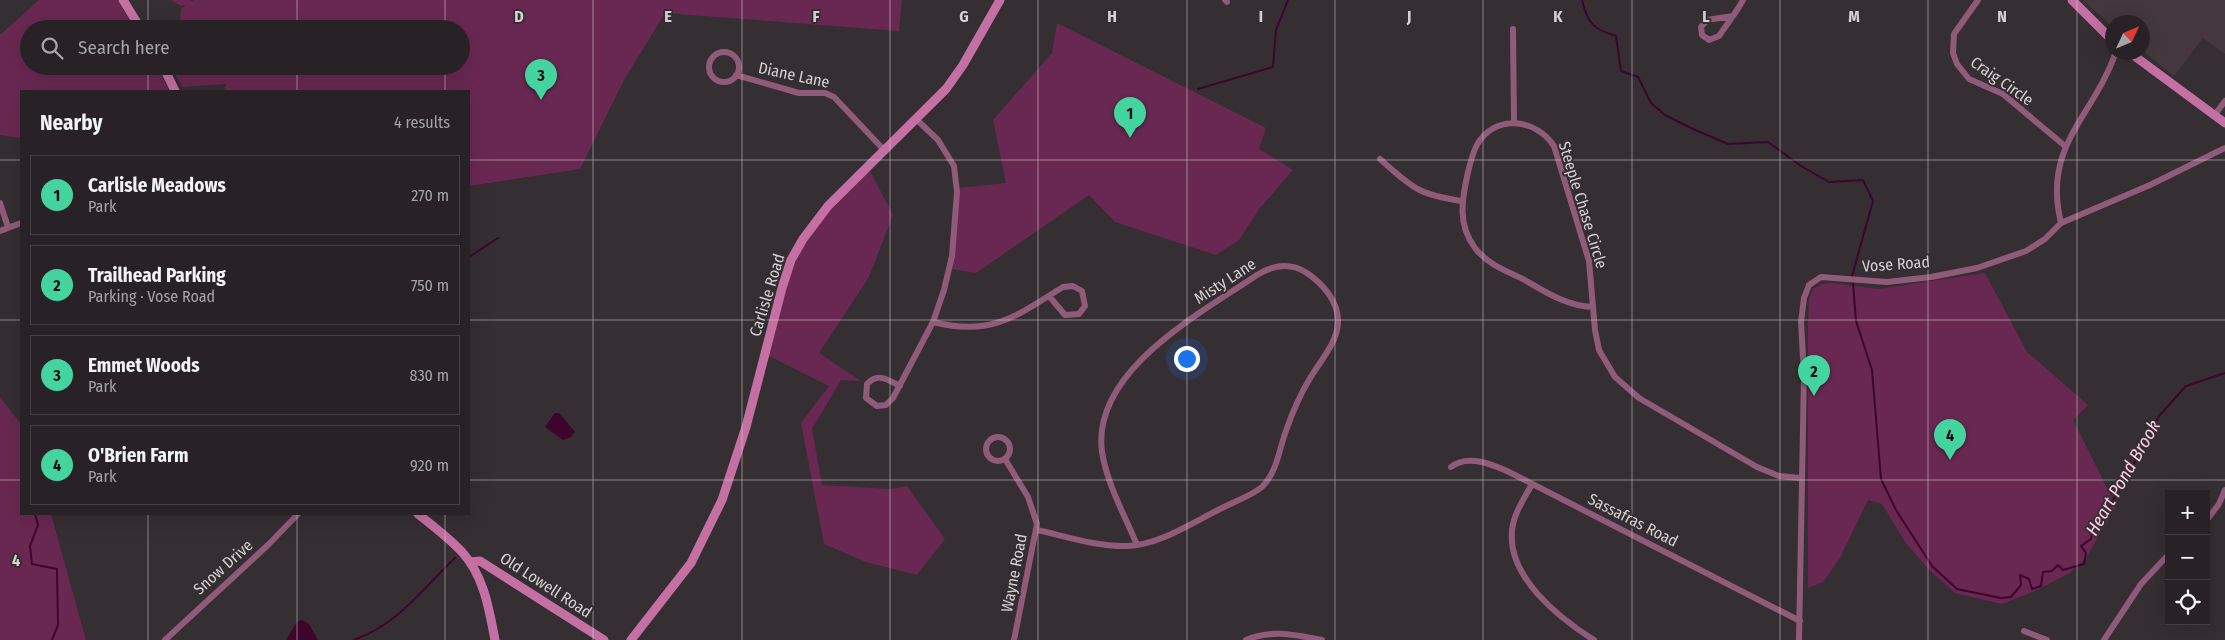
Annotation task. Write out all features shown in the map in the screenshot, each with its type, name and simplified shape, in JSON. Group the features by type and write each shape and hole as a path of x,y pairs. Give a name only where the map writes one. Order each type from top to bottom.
{"main road":[{"path":"123,0 135,20"},
{"name":"Carlisle Road","path":"631,640 691,563 722,500 746,427 782,288 792,260 810,228 826,208 946,89 963,65 1000,0"},
{"path":"2072,0 2105,34"},
{"path":"2140,60 2225,123"},
{"path":"167,75 175,90"},
{"path":"419,515 452,542 470,562 482,585 495,640"},
{"name":"Old Lowell Road","path":"470,562 480,561 604,640"}],"street":[{"path":"1733,16 1705,21 1701,27 1702,36 1707,40 1716,39 1733,16 1743,0"},
{"name":"Craig Circle","path":"1978,0 1954,34 1953,53 1957,64 1969,78 2003,94 2065,146"},
{"path":"1513,29 1514,123 1496,127 1478,142 1472,156 1461,202 1462,220 1468,236 1483,257 1561,300 1576,306 1593,307"},
{"name":"Diane Lane","path":"736,75 739,63 733,54 723,51 711,58 708,68 716,80 725,82 736,75 799,93 825,93 834,97 884,150"},
{"path":"2062,224 2057,200 2057,178 2065,146 2099,92 2113,60"},
{"path":"2214,116 2225,101"},
{"path":"900,386 885,378 875,378 868,384 866,398 877,406 886,405 893,398 900,386 933,322 946,283 952,256 957,182 954,166 946,150 916,119"},
{"name":"Steeple Chase Circle","path":"1514,123 1528,125 1541,132 1556,150 1589,261 1599,350 1616,377 1631,392 1757,467 1780,476 1800,478"},
{"name":"Vose Road","path":"1799,640 1800,478 1803,457 1802,309 1806,291 1814,280 1829,276 1864,282 1887,282 1931,277 1978,268 2035,246 2062,224 2117,197 2150,185 2225,148"},
{"path":"1380,159 1420,192 1461,202"},
{"path":"0,203 8,227"},
{"path":"0,231 20,223"},
{"name":"Misty Lane","path":"1037,530 1108,544 1137,545 1160,538 1259,490 1270,479 1286,428 1302,393 1332,343 1337,329 1337,314 1332,299 1322,286 1303,270 1282,266 1269,268 1257,275 1165,337 1135,367 1118,390 1104,424 1102,452 1108,474 1137,545"},
{"path":"933,322 957,327 982,328 1006,320 1049,296 1064,288 1074,286 1085,296 1085,306 1079,314 1065,315 1049,296"},
{"name":"Wayne Road","path":"1005,459 1032,504 1037,518 1037,530 1014,640"},
{"name":"Sassafras Road","path":"1451,467 1466,460 1485,463 1532,484 1800,621"},
{"path":"1532,484 1514,519 1512,542 1516,554 1529,581 1547,606 1594,640"},
{"path":"2210,516 2219,504 2225,490"},
{"name":"Snow Drive","path":"165,640 268,545 297,515"},
{"path":"2104,640 2141,584 2165,558"},
{"path":"2024,631 2047,640"},
{"path":"1246,640 1262,634 1279,633 1322,640"}],"shaded area":[{"path":"39,0 117,0 129,20 20,20 20,75 161,75 169,90 20,90 20,138 0,135 0,35"},
{"path":"171,0 191,0 191,2 194,0 902,0 899,31 665,13 624,80 580,169 470,186 470,90 224,90 226,84 182,87 176,75 470,75 470,20 180,20 181,9 186,5 181,6"},
{"path":"2083,0 2225,0 2225,54 2203,38 2174,76 2150,57 2150,15 2105,15 2105,20"},
{"path":"1057,23 1266,128 1259,149 1293,170 1260,208 1239,240 1216,255 1115,222 1089,195 976,273 952,269 958,188 1006,183 993,120 1052,53"},
{"path":"867,165 893,215 869,277 819,353 861,381 841,380 812,429 822,485 891,489 907,486 945,539 917,575 866,562 824,544 801,423 829,386 769,356 782,294 797,249"},
{"path":"1985,273 2027,352 2088,405 2073,420 2116,506 2086,558 2070,573 2035,591 2002,604 1955,593 1929,570 1905,542 1882,504 1868,500 1840,558 1823,582 1808,588 1808,324 1809,299 1813,289 1822,284 1832,283 1878,289"},
{"path":"0,397 20,423 20,515 51,515 86,640 0,640"},
{"path":"555,413 559,413 575,432 571,437 563,440 545,427"},
{"path":"302,620 309,624 318,640 286,640 297,622"}],"waterway":[{"path":"1198,89 1273,67 1276,30 1288,0"},
{"name":"Heart Pond Brook","path":"1582,0 1589,20 1602,31 1616,36 1621,71 1638,77 1651,103 1665,115 1728,144 1768,142 1801,166 1829,182 1863,180 1873,201 1852,276"},
{"path":"470,256 498,238"},
{"name":"Heart Pond Brook","path":"1853,284 1856,321 1872,370 1881,479 1896,510 1932,566 1957,589 2001,598 2011,597 2021,585 2020,575 2029,579 2032,589 2041,586 2043,572 2052,571 2058,565 2063,570 2084,564 2086,553 2081,546 2091,539 2093,528 2101,520 2127,477 2159,416 2186,386 2225,373"},
{"path":"35,515 38,525 30,546 32,564 57,569 58,625 52,640"},
{"path":"354,640 384,625 397,615 455,558"}],"place":[{"name":"Emmet Woods","path":"541,100"},
{"name":"Carlisle Meadows","path":"1130,138"},
{"name":"Trailhead Parking","path":"1814,396"},
{"name":"O'Brien Farm","path":"1950,460"}]}
